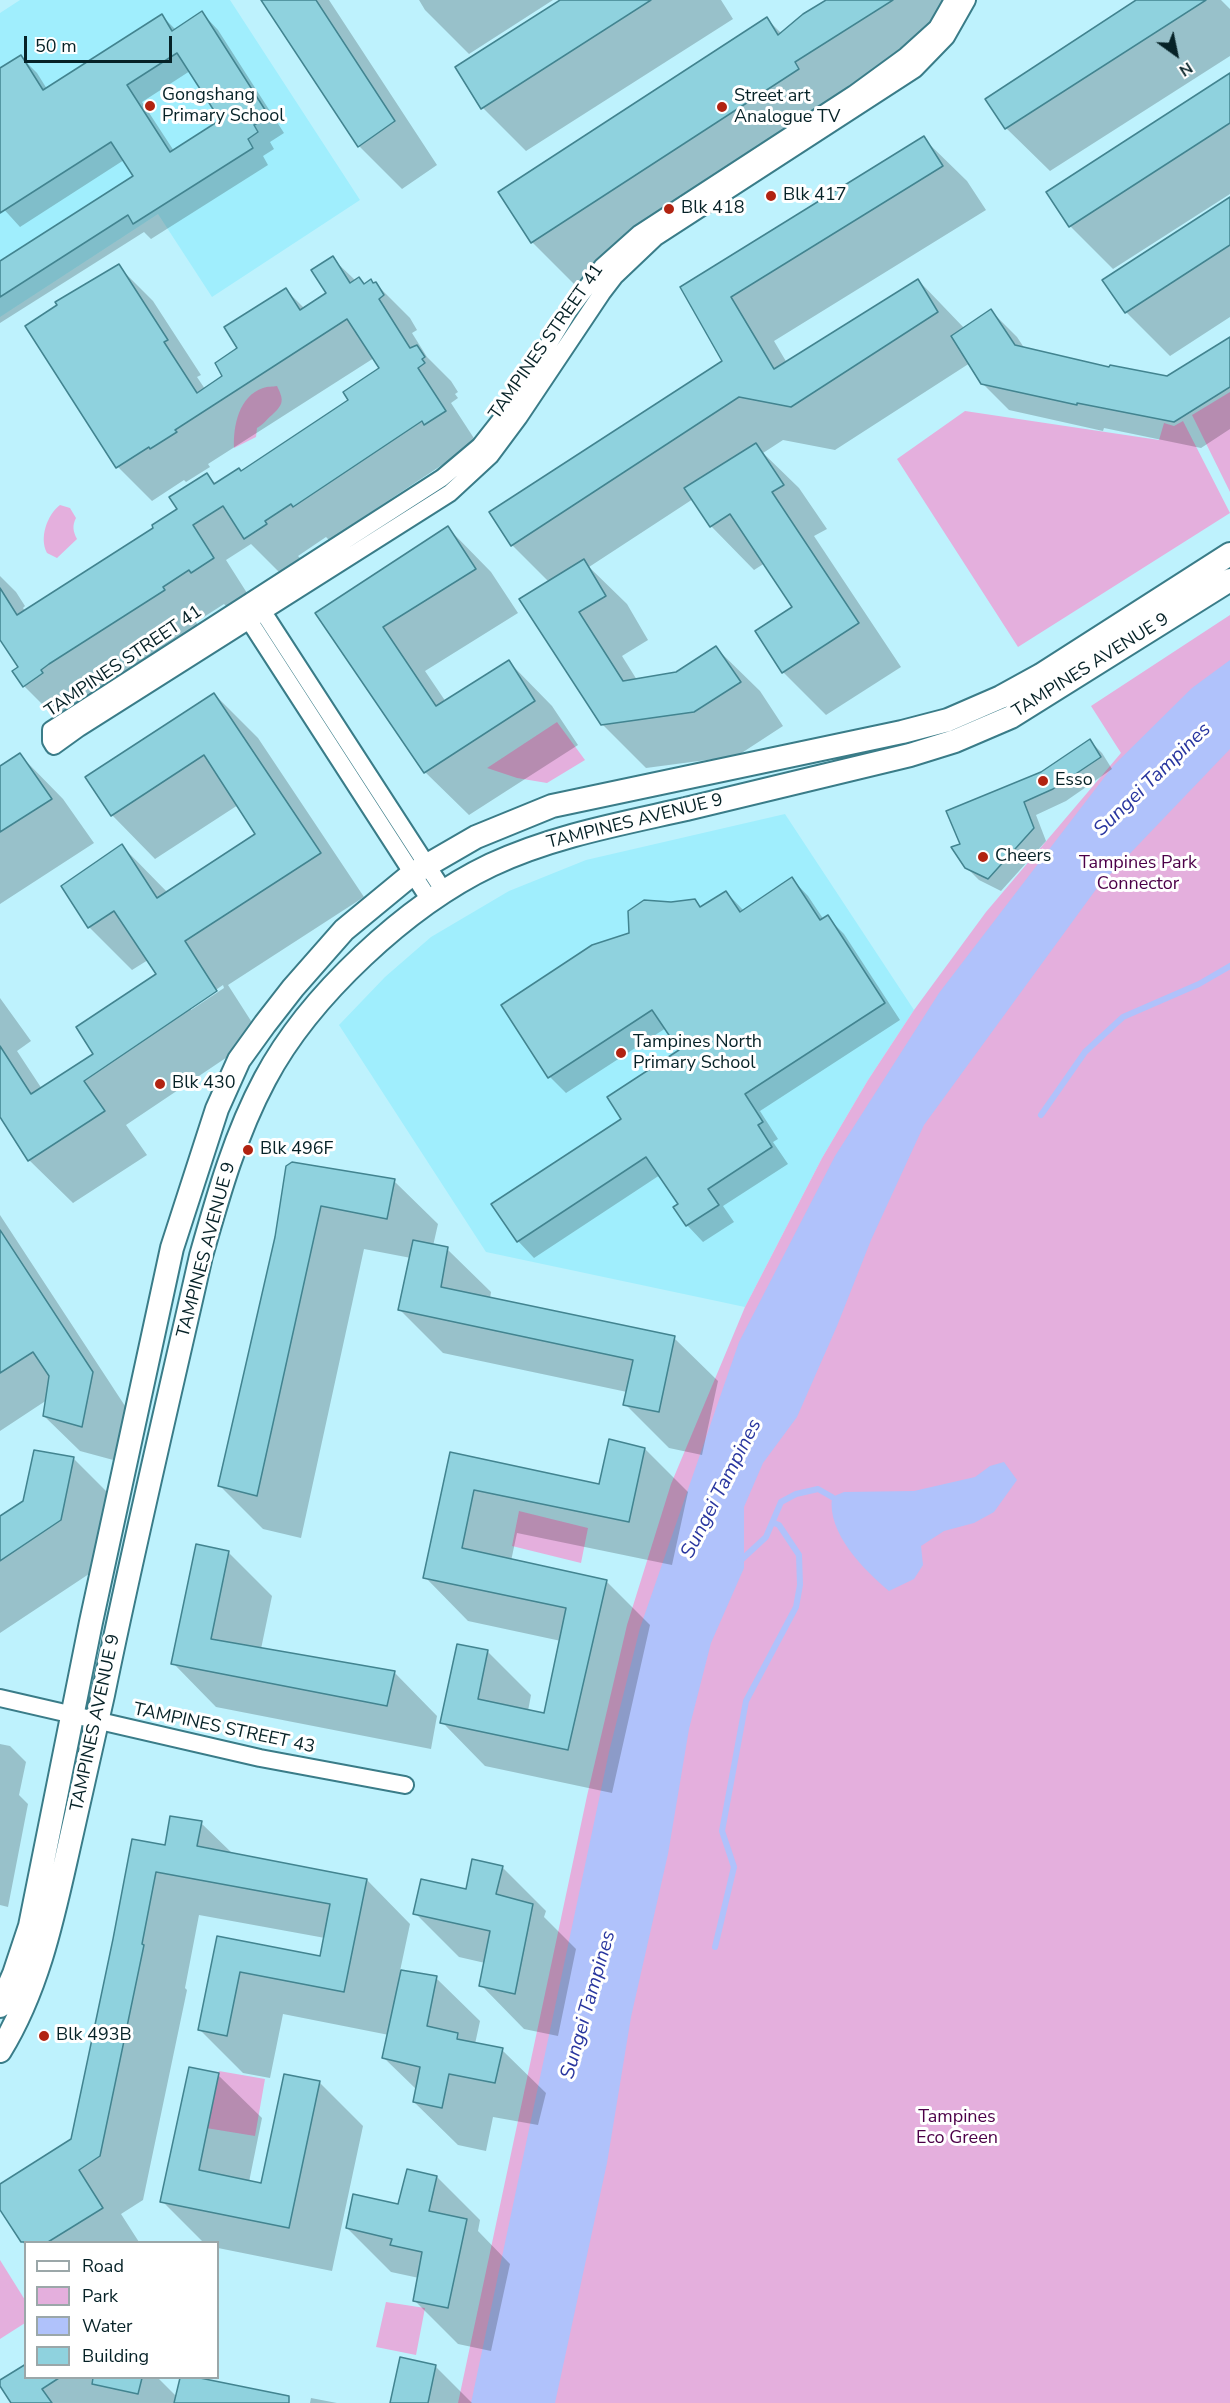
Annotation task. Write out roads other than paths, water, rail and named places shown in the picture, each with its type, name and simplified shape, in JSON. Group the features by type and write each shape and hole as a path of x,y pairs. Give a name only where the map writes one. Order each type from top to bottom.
{"main road":[{"name":"TAMPINES AVENUE 9","path":"0,2006 14,1974 30,1926 171,1248 217,1109 239,1060 293,988 344,930 419,870 476,837 552,806 903,732 948,720 1001,698 1041,675 1230,554"},
{"name":"TAMPINES AVENUE 9","path":"0,2051 17,2021 45,1947 98,1721 129,1572 201,1256 214,1209 245,1120 265,1079 287,1043 314,1010 362,955 438,897 492,865 562,837 910,755 955,741 1011,717 1230,580"}],"street":[{"name":"TAMPINES STREET 41","path":"514,413 568,312 602,267 639,234 854,94 906,56 937,28 952,0"},
{"name":"TAMPINES STREET 41","path":"252,609 51,730 51,741 54,746 442,478 514,413 602,292 615,276 656,237 915,69 946,37 967,0"},
{"path":"252,609 438,897"},
{"name":"TAMPINES STREET 43","path":"0,1698 260,1758 405,1785"}],"water":[{"name":"Sungei Tampines","path":"1230,660 1230,749 1097,888 924,1125 871,1240 837,1326 797,1417 763,1463 744,1507 744,1568 711,1643 689,1729 668,1854 631,2017 607,2163 555,2403 471,2403 609,1752 640,1628 739,1342 835,1156 939,993 1113,766 1192,688"},
{"path":"1004,1462 1017,1480 994,1512 974,1523 944,1531 921,1546 923,1565 914,1579 889,1591 858,1561 835,1524 832,1497 844,1492 914,1491 975,1477 990,1466"}],"waterway":[{"path":"1041,1115 1085,1052 1123,1017 1199,984 1230,966"},
{"path":"739,1562 766,1537 781,1502 796,1494 818,1489 832,1497"},
{"path":"715,1947 734,1867 722,1831 746,1701 796,1607 800,1585 799,1555 779,1525 774,1523"}],"place":[{"name":"Gongshang Primary School","path":"150,106"},
{"name":"Street art Analogue TV","path":"722,107"},
{"name":"Blk 417","path":"771,196"},
{"name":"Blk 418","path":"669,209"},
{"name":"Esso","path":"1043,781"},
{"name":"Cheers","path":"983,857"},
{"name":"Tampines North Primary School","path":"621,1053"},
{"name":"Blk 430","path":"160,1084"},
{"name":"Blk 496F","path":"248,1150"},
{"name":"Blk 493B","path":"44,2036"}],"park label":[{"name":"Tampines Park Connector","path":"1138,874"},
{"name":"Tampines Eco Green","path":"957,2128"}]}
